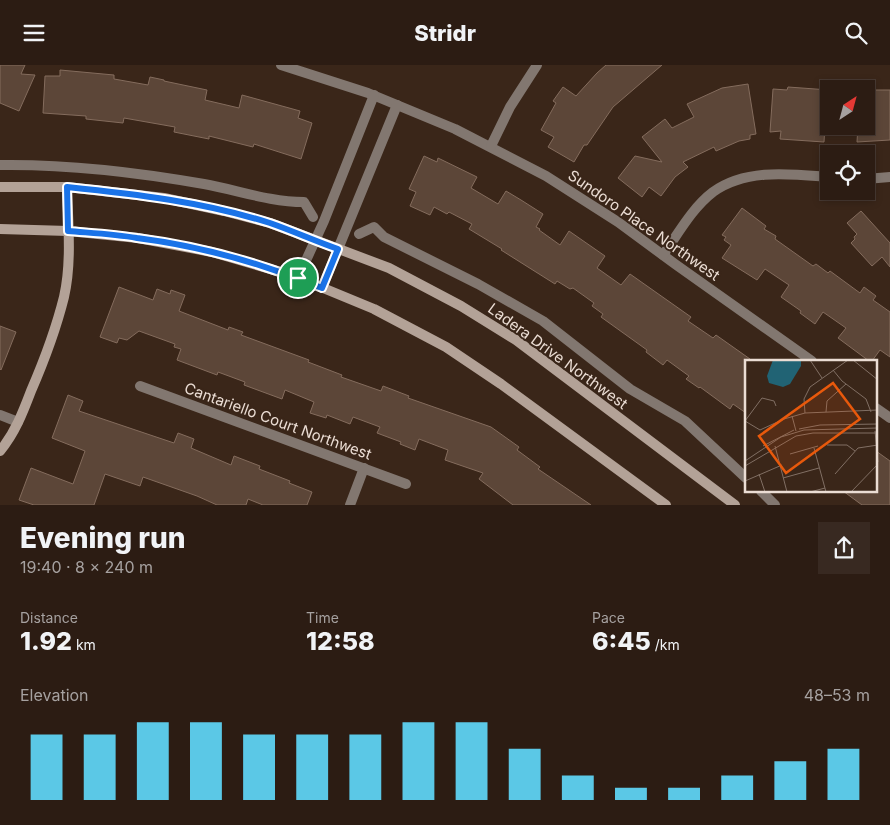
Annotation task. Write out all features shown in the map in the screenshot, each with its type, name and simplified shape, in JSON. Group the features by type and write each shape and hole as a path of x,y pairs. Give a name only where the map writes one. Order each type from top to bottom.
{"main road":[{"name":"Ladera Drive Northwest","path":"0,187 67,187 181,201 270,223 389,268 461,306 516,340 735,505"},
{"path":"0,451 7,443 18,422 37,376 64,296 68,268 67,187"},
{"path":"0,229 68,231 138,238 212,252 298,278 374,309 446,347 666,505"}],"street":[{"name":"Sundoro Place Northwest","path":"282,65 374,95 455,129 546,176 618,221 811,360"},
{"path":"491,146 510,107 537,65"},
{"path":"298,278 374,95"},
{"path":"322,288 397,105"},
{"path":"0,165 51,166 145,174 218,186 257,197 288,203 304,203 312,217"},
{"path":"663,255 692,215 713,193 726,184 738,179 769,174 820,177"},
{"path":"875,178 890,177"},
{"path":"359,235 374,227 384,237 478,284 543,321 630,389 685,421 745,477"},
{"name":"Cantariello Court Northwest","path":"140,386 406,483"},
{"path":"878,409 890,418"},
{"path":"0,415 18,422"},
{"path":"350,505 364,468"},
{"path":"763,493 775,505"}],"building":[{"path":"0,65 25,65 21,74 35,75 19,111 0,103"},
{"path":"606,65 662,65 613,107 587,145 584,145 574,162 548,147 554,137 541,130 556,103 553,101 563,87 576,96"},
{"path":"60,70 114,75 114,79 148,85 150,77 207,90 205,100 239,108 242,95 300,111 298,118 312,123 301,159 254,144 253,147 209,136 209,139 174,132 175,127 124,118 123,123 86,119 86,116 43,113 45,76 60,76"},
{"path":"748,84 756,134 750,135 750,139 739,141 716,151 714,147 683,162 688,167 675,177 661,196 649,187 642,197 618,178 635,156 662,162 642,137 665,119 672,128 694,117 687,104 722,88"},
{"path":"788,87 820,89 820,135 824,135 824,142 780,139 781,131 770,132 773,89 787,90"},
{"path":"875,90 890,90 890,140 857,142 857,135 875,135"},
{"path":"424,156 437,162 438,158 477,177 471,188 498,204 506,191 543,214 536,227 560,245 569,231 605,256 597,268 621,285 630,274 691,317 688,321 713,338 716,335 750,359 745,360 745,412 733,404 730,409 686,379 689,376 667,360 663,365 646,352 647,350 601,317 603,314 592,306 594,303 573,288 570,289 557,281 555,284 501,250 469,229 472,224 449,212 447,214 434,207 430,215 410,206 416,192 409,189"},
{"path":"742,208 766,226 764,229 776,236 775,239 813,266 816,264 828,273 830,271 860,293 864,287 876,296 873,300 890,312 890,357 880,350 873,360 868,360 838,338 846,328 823,312 815,324 781,297 789,285 765,269 757,280 722,258 731,245 724,240 726,237 722,235"},
{"path":"861,211 890,243 890,267 882,257 872,266 851,243 857,234 847,223"},
{"path":"119,287 153,300 157,289 170,294 171,290 185,295 179,311 228,330 229,327 243,332 241,335 309,360 308,362 342,375 341,377 381,391 383,386 409,396 408,398 491,427 519,447 517,450 540,467 538,469 591,505 513,505 479,479 483,473 445,460 448,450 419,439 415,450 400,444 401,442 377,433 380,427 353,417 350,424 327,415 326,418 310,413 314,402 285,390 282,399 244,385 245,382 218,372 217,375 177,360 181,349 174,347 175,344 139,331 127,340 119,338 117,343 100,337"},
{"path":"0,326 16,332 1,370 0,369"},
{"path":"68,395 83,401 79,411 174,443 178,433 194,439 191,448 231,465 234,456 260,466 259,469 312,492 307,505 263,505 248,499 246,505 217,505 143,477 140,486 105,474 94,505 34,505 19,500 31,468 73,484 85,451 52,438"},
{"path":"878,452 890,461 890,505 862,505 846,493 878,493"}],"route":[{"path":"67,187 164,198 224,211 270,223 338,249 322,288 298,278 212,252 138,238 68,231 67,187"}]}
